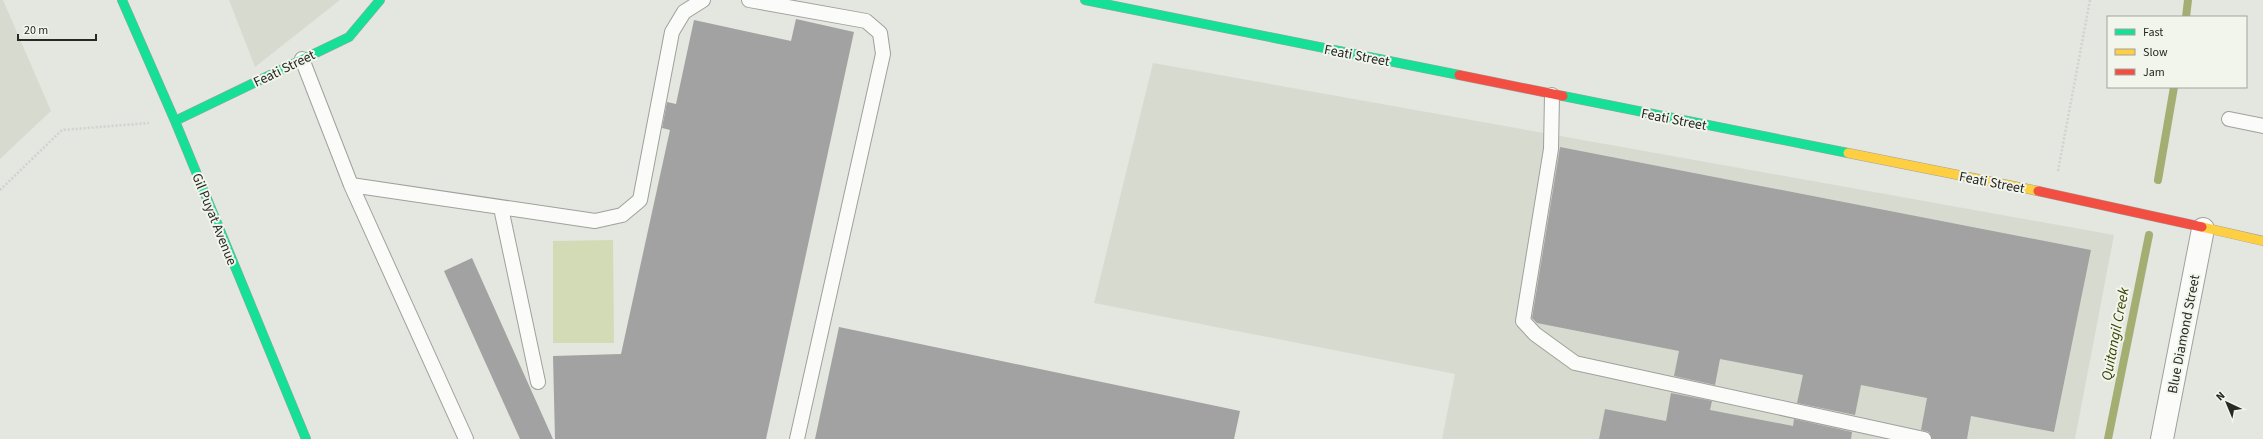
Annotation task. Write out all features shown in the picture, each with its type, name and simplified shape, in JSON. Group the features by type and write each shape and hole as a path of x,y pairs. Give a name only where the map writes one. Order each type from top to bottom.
{"street":[{"name":"Gil Puyat Avenue","path":"122,0 175,120 306,439"},
{"name":"Feati Street","path":"175,120 349,37 380,0"},
{"name":"Feati Street","path":"1085,0 1552,95 2053,194 2263,241"},
{"name":"Blue Diamond Street","path":"2162,439 2204,229"}],"lane":[{"path":"351,185 595,221 622,215 640,200 672,32 684,12 703,0"},
{"path":"749,0 866,21 880,33 883,54 797,439"},
{"path":"302,59 351,185 466,439"},
{"path":"1552,95 1551,149 1523,321 1535,334 1575,363 1924,439"},
{"path":"2230,119 2263,126"},
{"path":"501,208 538,382"}],"path":[{"path":"2053,194 2090,0"},
{"path":"0,190 62,130 175,120"}],"shaded area":[{"path":"0,0 3,0 51,111 0,159"},
{"path":"229,0 340,0 255,67"},
{"path":"1153,63 2114,235 2075,439 1442,439 1455,374 1094,303"}],"green space":[{"path":"613,240 614,343 553,343 553,241"}],"building":[{"path":"796,19 854,32 766,439 555,439 553,356 621,354 670,130 662,128 667,102 676,104 694,20 791,41"},
{"path":"1560,147 2091,250 2054,432 1971,416 1967,439 1932,439 1929,432 1921,430 1927,398 1861,385 1855,415 1797,403 1803,375 1720,359 1715,385 1674,376 1679,351 1537,323 1532,318"},
{"path":"472,258 553,439 520,439 444,271"},
{"path":"839,327 1240,411 1234,439 815,439"},
{"path":"1671,393 1712,401 1710,410 1793,426 1794,419 1852,432 1851,439 1599,439 1605,409 1666,421"}],"waterway":[{"name":"Quitangil Creek","path":"2186,16 2188,0"},
{"name":"Quitangil Creek","path":"2158,180 2174,88"},
{"name":"Quitangil Creek","path":"2108,439 2149,235"}],"traffic: fast":[{"path":"122,0 175,121 306,439"},
{"path":"175,121 349,37 380,0"},
{"path":"1085,0 1459,75"},
{"path":"1563,96 1848,153"}],"traffic: slow":[{"path":"1848,153 2038,191"},
{"path":"2202,227 2263,241"}],"traffic: jam":[{"path":"1459,75 1563,96"},
{"path":"2038,191 2202,227"}]}
